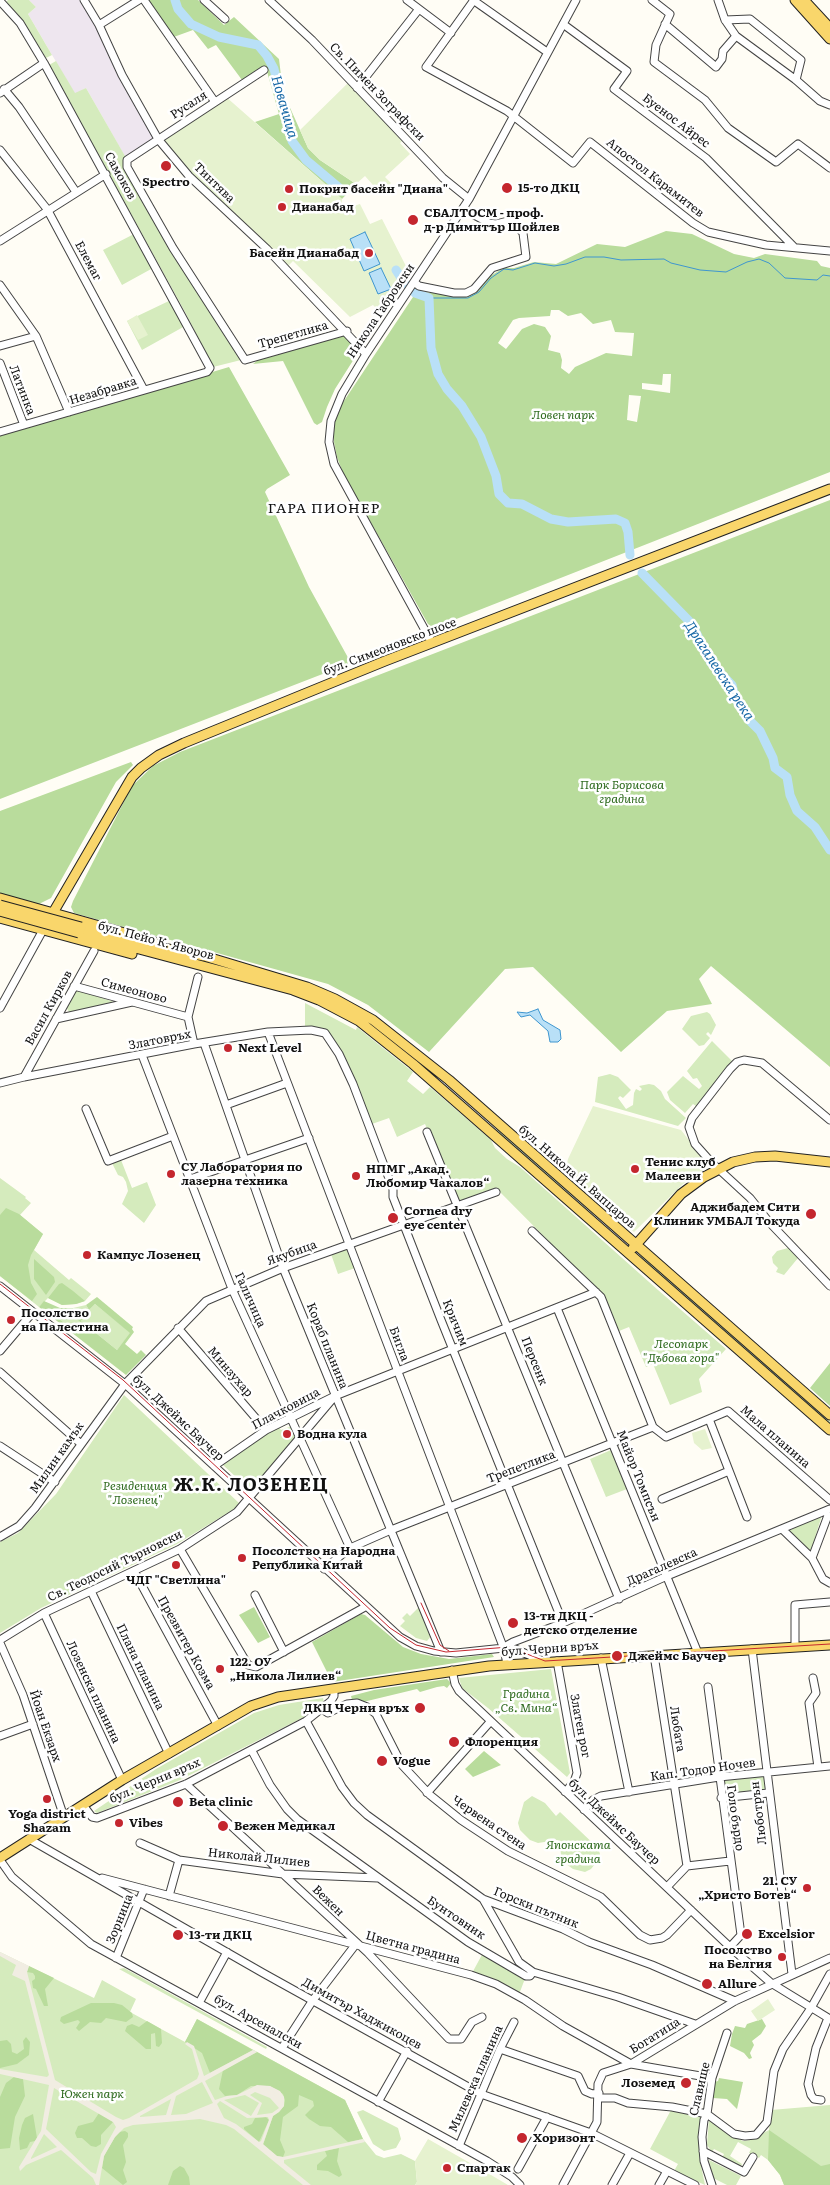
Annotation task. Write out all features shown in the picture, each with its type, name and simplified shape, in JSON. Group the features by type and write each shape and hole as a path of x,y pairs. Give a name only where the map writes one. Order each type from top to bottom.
{"main road":[{"path":"795,0 830,39"},
{"path":"804,0 829,25"},
{"name":"бул. Симеоновско шосе","path":"43,930 115,804 132,778 149,762 184,743 432,643 830,489"},
{"path":"0,898 204,956"},
{"name":"бул. Пейо К. Яворов","path":"0,905 80,930 292,986"},
{"name":"бул. Пейо К. Яворов","path":"0,911 137,943 204,956 292,986 306,994"},
{"path":"0,918 267,988 292,986"},
{"name":"бул. Никола Й. Вапцаров","path":"292,986 335,999 385,1028 438,1071 830,1415"},
{"name":"бул. Никола Й. Вапцаров","path":"306,994 348,1014 376,1033 830,1430"},
{"path":"629,1253 681,1194 733,1162 768,1156 797,1157 830,1162"},
{"path":"720,1169 776,1160 830,1167"},
{"name":"бул. Черни връх","path":"0,1859 122,1780 251,1706 278,1697 452,1670 507,1664 830,1645"}],"street":[{"name":"Тинтява","path":"84,0 99,25 122,75 158,139 190,176 268,249 347,331 366,354"},
{"path":"99,25 139,0"},
{"path":"144,0 215,102"},
{"path":"204,0 225,19"},
{"path":"211,6 216,0"},
{"name":"Св. Пимен Зографски","path":"269,0 312,40 443,178 469,200"},
{"path":"407,0 451,33 473,0 547,52"},
{"name":"Никола Габровски","path":"432,643 339,474 331,454 329,432 335,410 366,354 469,200 576,0"},
{"path":"652,0 670,14 656,44 654,62 705,100 728,128 776,162 798,144 830,168"},
{"path":"718,0 725,20 736,36 796,80 820,101 830,105"},
{"name":"Самоков","path":"0,1 20,23 44,63 210,368"},
{"path":"357,88 419,9"},
{"path":"725,20 750,19 801,60 796,80"},
{"name":"Буенос Айрес","path":"563,24 627,71 614,89 706,158 794,247"},
{"path":"664,24 716,67 722,59 723,51 736,36"},
{"name":"Апостол Карамитев","path":"451,33 426,67 513,116 573,163 590,142 693,223 708,232 766,245 830,251"},
{"path":"44,63 2,91 19,107 76,192"},
{"name":"Русаля","path":"127,160 264,70"},
{"name":"Елемаг","path":"0,150 47,209 144,390"},
{"name":"Самоков","path":"127,160 127,167 173,248 245,360"},
{"path":"0,241 47,209 106,174"},
{"path":"414,282 419,286 454,293 466,293 474,289 492,268 526,257 523,232 514,223 489,223 463,209"},
{"path":"0,284 36,336 69,412"},
{"name":"Трепетлика","path":"245,360 347,331"},
{"path":"0,346 36,336"},
{"name":"Латинка","path":"0,363 24,425"},
{"name":"Незабравка","path":"0,432 207,372 210,368"},
{"path":"0,1008 43,930"},
{"name":"Васил Кирков","path":"24,1077 94,951"},
{"path":"194,1044 188,1017 198,978"},
{"name":"Симеоново","path":"74,986 188,1017"},
{"path":"56,1019 132,1002"},
{"name":"Златовръх","path":"0,1083 204,1042 268,1032 311,1030 325,1033"},
{"name":"Бигла","path":"268,1032 504,1648 507,1664"},
{"name":"Кричим","path":"325,1033 339,1054 353,1084 404,1224 563,1622"},
{"name":"Кораб планина","path":"204,1042 283,1268 441,1652"},
{"name":"Галичица","path":"142,1055 232,1289 350,1548"},
{"path":"830,1120 762,1063 744,1060 737,1062 730,1069 698,1111 689,1127 695,1144 750,1198 769,1222 830,1286"},
{"path":"226,1105 287,1083"},
{"path":"86,1109 108,1161 173,1136"},
{"name":"Персенк","path":"426,1132 458,1205 619,1599"},
{"path":"190,1179 309,1138"},
{"name":"Якубица","path":"125,1384 206,1301 283,1268 496,1192"},
{"path":"532,1231 601,1297 654,1427 666,1437 709,1419 747,1518"},
{"name":"бул. Джеймс Баучер","path":"0,1286 125,1384 365,1607 406,1641 420,1648 441,1652 504,1648 515,1650 543,1661"},
{"name":"Плачковица","path":"214,1466 266,1430 335,1396 596,1292"},
{"name":"Майор Томпсън","path":"557,1308 698,1653"},
{"path":"0,1351 34,1312"},
{"name":"Минзухар","path":"178,1328 266,1430"},
{"path":"0,1372 81,1444"},
{"name":"Милин камък","path":"0,1537 19,1526 55,1482 125,1384"},
{"name":"Св. Теодосий Търновски","path":"0,1642 44,1613 180,1549 237,1512 335,1396"},
{"name":"Мала планина","path":"709,1419 728,1411 830,1500"},
{"name":"Трепетлика","path":"324,1569 350,1548 391,1530 654,1427"},
{"path":"0,1446 55,1482"},
{"path":"662,1499 729,1471"},
{"path":"812,1558 830,1510"},
{"name":"Драгалевска","path":"504,1648 513,1642 619,1599 668,1576 830,1510"},
{"path":"782,1530 812,1558 823,1578 830,1583"},
{"path":"180,1549 248,1665 256,1667 365,1607"},
{"name":"Презвитер Козма","path":"134,1571 218,1726"},
{"name":"Плана планина","path":"91,1591 169,1754"},
{"path":"255,1595 284,1652"},
{"path":"795,1647 795,1605 830,1602"},
{"name":"Лозенска планина","path":"44,1613 122,1780"},
{"name":"Йоан Екзарх","path":"0,1642 23,1695 64,1817"},
{"name":"Люботрън","path":"752,1649 768,1793 792,1974"},
{"name":"Любата","path":"654,1655 687,1866"},
{"path":"601,1658 629,1792"},
{"name":"Златен рог","path":"557,1660 577,1773 574,1782 565,1792"},
{"name":"бул. Джеймс Баучер","path":"452,1670 456,1687 490,1722 730,1947 772,1983 829,2019"},
{"path":"813,1678 816,1693 809,1703 818,1768"},
{"name":"Голо бърдо","path":"708,1687 721,1798 741,1935 730,1947"},
{"name":"бул. Черни връх","path":"83,1805 92,1817 97,1818 186,1784 306,1721 325,1707 334,1696 334,1689"},
{"name":"Червена стена","path":"325,1707 325,1712 328,1713 347,1704 357,1703 367,1707 376,1714 402,1764 427,1793 461,1820 508,1851 601,1897 640,1935 650,1940 662,1938 691,1910"},
{"name":"Горски пътник","path":"306,1721 342,1787 354,1803 367,1815 483,1899 652,1965 735,2001"},
{"path":"427,1793 490,1722"},
{"path":"0,1736 33,1724"},
{"name":"Бунтовник","path":"252,1751 270,1785 287,1809 297,1819 468,1942 526,1976 530,1976 533,1972 618,1997 695,2024"},
{"name":"Кап. Тодор Ночев","path":"584,1810 597,1798 629,1792 719,1777 830,1766"},
{"name":"Вежен","path":"186,1784 356,1944 368,1953 449,2039 461,2039 472,2022 482,2017"},
{"path":"721,1798 768,1793"},
{"name":"Димитър Хаджикоцев","path":"29,1839 481,2094 591,2133 695,2185"},
{"name":"Николай Лилиев","path":"140,1843 179,1860 283,1874 379,1878"},
{"name":"бул. Арсеналски","path":"0,1859 10,1875 91,1944 500,2168 520,2185"},
{"path":"169,1896 179,1860"},
{"path":"667,1888 687,1866 730,1861"},
{"name":"Цветна градина","path":"92,1875 445,1968 496,1984 526,2000 563,2026 631,2064 712,2078"},
{"name":"Зорница","path":"116,1958 144,1889"},
{"path":"483,1899 519,1962 533,1972"},
{"path":"282,2048 313,2000 356,1944"},
{"path":"199,2003 228,1952"},
{"name":"Богатица","path":"562,2185 597,2122 598,2084 602,2073 631,2064 735,2001 830,1958"},
{"path":"500,2049 578,2076 585,2091 592,2094 616,2098 628,2103 672,2107 707,2114 734,2134 756,2135 767,2122 774,2071 783,2048 812,2008 830,1974"},
{"path":"821,2100 811,2095 808,2084 816,2048 829,2019"},
{"name":"Милевска планина","path":"459,2146 500,2049 514,2022"},
{"name":"Славище","path":"712,2185 704,2160 702,2137 712,2078 727,2033"},
{"path":"378,2102 407,2051"},
{"path":"518,2169 547,2117"},
{"path":"703,2150 744,2172 753,2157"},
{"path":"612,2185 630,2153"},
{"path":"659,2185 667,2171"}],"shaded area":[{"path":"29,0 84,0 158,139 127,160 86,88 75,94 28,14 36,7"},
{"path":"0,1952 29,1966 27,1972 55,2080 116,2117 123,2120 129,2118 197,2079 199,2074 192,2049 185,2044 187,2042 194,2046 204,2076 253,2050 257,2052 205,2081 215,2100 237,2095 257,2085 270,2086 280,2091 284,2097 284,2106 273,2116 263,2144 277,2156 283,2157 363,2139 365,2142 284,2160 284,2163 311,2185 303,2185 234,2129 226,2125 200,2119 133,2125 124,2128 115,2137 104,2156 99,2185 96,2185 93,2178 61,2150 26,2165 20,2171 19,2167 41,2131 49,2085 0,2074 0,2069 47,2077 49,2075 25,1981 12,1975 16,1965 0,1956","holes":["202,2082 213,2103 186,2114 171,2115 176,2096","54,2088 113,2122 116,2127 101,2154 96,2174 91,2172 46,2129","255,2092 270,2098 279,2108 272,2113 257,2115 262,2103 250,2095","245,2095 259,2103 251,2116 224,2100","171,2099 166,2115 140,2116","220,2101 247,2118 268,2117 269,2120 259,2142 236,2124 224,2118 217,2104","44,2134 57,2147 31,2159"]}],"green space":[{"path":"8,0 29,0 36,7 28,14 52,55 46,58 22,20 6,2"},
{"path":"144,0 198,0 224,25 234,17 279,59 283,92 308,148 320,160 356,184 342,199 255,122 279,114 266,68 242,80 216,45 208,49 193,30 171,38"},
{"path":"56,61 75,93 86,88 125,156 123,162 167,245 241,360 213,367 185,312 49,65"},
{"name":"Дианабад","path":"350,81 406,138 400,143 410,154 385,177 391,183 380,193 365,176 356,184 320,160 308,148 300,130"},
{"name":"Дианабад","path":"225,96 342,199 341,210 360,204 370,224 382,219 411,276 382,314 373,305 350,317 293,261 286,268 189,176 161,140"},
{"name":"Ловен парк","path":"666,231 692,234 734,254 754,258 765,254 817,261 821,266 830,268 830,472 436,627 431,626 428,624 343,473 334,442 334,423 340,407 415,294 422,292 467,296 478,291 489,277 503,268 514,268 534,262 556,264 597,244 625,247","holes":["551,310 559,310 568,316 581,313 593,324 611,320 615,332 634,333 632,356 606,353 575,367 569,374 561,368 562,360 560,353 548,350 551,336 545,327 534,324 522,329 506,349 498,343 513,320 550,316","663,374 671,374 670,393 642,389 642,383 662,385","629,395 641,396 637,422 627,420"]},
{"path":"134,234 153,268 122,285 103,250"},
{"path":"171,300 185,326 142,350 127,321"},
{"path":"137,315 148,335 138,340 127,321"},
{"path":"345,335 359,351 335,389 322,422 317,425 314,423 283,361 253,364 258,360"},
{"path":"229,367 290,475 265,492 309,587 351,663 0,799 0,436"},
{"name":"Парк Борисова градина","path":"830,500 830,1067 711,966 699,979 712,1004 667,1011 621,1052 533,967 505,969 429,1052 368,1005 328,984 74,913 71,907 73,901 132,786 153,766 180,752"},
{"path":"131,762 133,765 116,782 51,898 39,904 0,894 0,811"},
{"path":"75,989 114,1002 114,1005 71,1015 66,1007"},
{"name":"Лесопарк \"Дъбова гора\"","path":"305,1003 356,1030 357,1027 413,1072 407,1081 423,1094 430,1087 491,1140 495,1148 507,1159 520,1167 726,1349 699,1379 702,1392 670,1405 653,1364 646,1367 629,1327 619,1331 604,1297 497,1189 460,1203 425,1124 397,1137 389,1118 372,1124 348,1066 326,1031 320,1028 305,1027"},
{"path":"707,1012 716,1025 711,1035 708,1032 706,1034 710,1038 704,1045 699,1046 682,1029 691,1016"},
{"path":"712,1041 732,1061 696,1106 693,1104 685,1113 670,1100 667,1092 683,1076 699,1089 702,1086 697,1078 693,1079 687,1071"},
{"path":"610,1074 618,1077 631,1090 623,1098 620,1096 618,1098 626,1109 633,1105 636,1089 640,1091 642,1089 639,1086 649,1084 654,1085 661,1091 665,1099 686,1118 678,1126 595,1102 598,1077"},
{"name":"Тенис клуб Малееви","path":"593,1106 681,1130 709,1166 683,1184 634,1232 565,1172 568,1159"},
{"path":"497,1129 627,1243 628,1244 496,1131"},
{"path":"121,1160 132,1188 147,1182 156,1205 144,1223 122,1204 128,1191 126,1182 123,1177 118,1175 112,1163"},
{"path":"0,1178 26,1197 31,1203 20,1215 43,1234 34,1250 69,1280 71,1278 91,1294 85,1301 62,1305 48,1298 39,1307 0,1276"},
{"path":"6,1208 19,1214 43,1234 31,1255 28,1265 31,1283 37,1294 32,1301 0,1276 0,1215"},
{"path":"348,1248 355,1268 338,1274 331,1254"},
{"path":"788,1248 798,1258 784,1275 776,1272 778,1268 773,1263 772,1257 777,1251"},
{"path":"642,1255 830,1421 830,1424 640,1257"},
{"path":"34,1259 54,1277 55,1282 46,1295 34,1279"},
{"path":"62,1283 85,1301 62,1305 48,1298 59,1284"},
{"path":"97,1297 133,1327 134,1332 125,1344 137,1354 141,1350 146,1355 126,1375 39,1307 44,1301 60,1308 73,1308 73,1311 83,1318 81,1321 117,1350 130,1333 95,1304 89,1310 86,1305","holes":["65,1309 84,1325 78,1334 58,1318"]},
{"path":"95,1304 131,1333 117,1350 81,1321 82,1318 73,1311 73,1308 86,1305 89,1310"},
{"path":"65,1309 85,1325 77,1334 58,1318"},
{"path":"830,1363 830,1406 810,1388"},
{"name":"Резиденция \"Лозенец\"","path":"124,1395 239,1503 234,1509 177,1544 41,1608 0,1633 0,1542 18,1533 56,1494"},
{"path":"278,1426 281,1430 292,1426 296,1439 251,1491 223,1465 244,1448"},
{"path":"705,1429 712,1448 702,1450 694,1443 692,1433"},
{"path":"611,1450 627,1489 606,1497 590,1459"},
{"path":"822,1515 817,1531 811,1554 787,1529"},
{"path":"254,1607 270,1637 258,1643 239,1615"},
{"path":"419,1607 432,1635 427,1641 416,1638 400,1626 405,1621 402,1618 407,1613 410,1616"},
{"path":"361,1614 365,1615 403,1647 421,1654 449,1659 492,1654 494,1657 332,1682 312,1642"},
{"name":"Градина „Св. Мина“","path":"551,1669 570,1773 567,1777 488,1708 462,1688 459,1678"},
{"path":"447,1679 451,1683 447,1688 444,1686 437,1687 420,1692 417,1689 363,1702 352,1700 351,1696 374,1690"},
{"path":"323,1698 324,1702 304,1717 180,1780 97,1813 94,1811 156,1769 254,1713 279,1705"},
{"path":"484,1751 501,1765 473,1777 465,1769"},
{"path":"766,1772 768,1793 721,1798 719,1777"},
{"name":"Японската градина","path":"532,1796 545,1803 556,1816 560,1812 598,1848 599,1859 591,1869 585,1872 573,1869 562,1861 559,1841 538,1843 530,1840 520,1830 518,1823 524,1802"},
{"path":"484,1951 526,1976 518,1997 471,1975"},
{"name":"Южен парк","path":"0,1952 94,1998 102,1980 136,1999 130,2012 185,2042 197,2019 345,2100 363,2139 376,2155 384,2158 401,2154 415,2161 417,2182 415,2185 0,2185"},
{"path":"29,1966 54,1978 45,1989 48,2006 44,2006 36,1989 33,1988 32,1981 35,1979 35,1976 33,1973 27,1972"},
{"path":"124,1968 267,2047 266,2049 119,1969"},
{"path":"768,1999 775,2010 758,2021 751,2011"},
{"path":"91,2003 122,2005 132,2013 133,2017 126,2022 106,2018 101,2023 90,2022 79,2031 76,2028 80,2022 78,2020 64,2024 60,2021 61,2017"},
{"path":"197,2019 253,2050 210,2073 202,2053 185,2042"},
{"path":"762,2019 766,2026 761,2034 752,2041 754,2045 750,2053 752,2058 749,2059 744,2053 730,2046 732,2034 735,2026 745,2028 747,2024"},
{"path":"147,2021 161,2029 162,2043 159,2047 156,2046 155,2033 151,2034 151,2049 146,2049 125,2031 127,2026 132,2024 139,2027"},
{"path":"26,2037 30,2042 29,2055 17,2064 0,2068 0,2041 7,2040 11,2044 12,2052 17,2054 24,2049 23,2041"},
{"path":"257,2052 345,2100 363,2139 348,2142 331,2127 320,2126 309,2119 305,2115 314,2106 313,2101 299,2095 298,2106 283,2117 280,2140 285,2152 283,2157 277,2156 263,2145 273,2116 284,2106 283,2094 270,2086 251,2086 237,2095 225,2096 219,2089 223,2070"},
{"path":"14,2077 23,2079 25,2096 15,2117 10,2148 0,2149 0,2097 6,2083"},
{"path":"719,2078 743,2082 737,2109 727,2099 713,2098 714,2082 718,2081"},
{"path":"830,2105 830,2185 784,2185 780,2175 768,2160 761,2155 759,2158 749,2153 751,2149 738,2142 730,2156 742,2164 740,2168 722,2158 724,2154 714,2149 712,2152 707,2145 709,2119 743,2141 750,2140 769,2130 771,2110"},
{"path":"363,2110 398,2128 401,2139 396,2148 384,2151 373,2144 357,2112"},
{"path":"671,2110 703,2117 700,2123 699,2156 705,2185 674,2171 678,2164 650,2149"},
{"path":"99,2113 113,2122 101,2135 101,2144 96,2147 91,2146 82,2138 77,2138 75,2133 78,2126 93,2122"},
{"path":"33,2114 37,2138 35,2141 30,2142 27,2148 20,2150 19,2138 22,2125 25,2118"},
{"path":"266,2117 269,2120 259,2142 244,2127 252,2124 255,2118"},
{"path":"769,2130 821,2166 830,2164 830,2185 784,2185 780,2175 768,2160"},
{"path":"125,2131 128,2133 128,2137 123,2145 126,2162 123,2170 127,2182 123,2185 102,2168 104,2156 115,2137 119,2132"},
{"name":"Спартак","path":"428,2139 508,2185 415,2185 417,2182 415,2161"},
{"path":"339,2148 337,2161 342,2175 339,2177 328,2171 317,2170 317,2165 327,2156 325,2151"},
{"path":"709,2160 741,2176 736,2185 727,2185 713,2178"},
{"path":"180,2166 184,2168 189,2177 190,2185 168,2185 173,2171"}],"water":[{"path":"365,232 380,264 364,271 350,239"},
{"path":"381,268 391,289 378,294 369,273"},
{"path":"538,1009 543,1020 560,1030 561,1039 558,1042 550,1042 548,1031 530,1015 521,1017 517,1012 527,1013"}],"waterway":[{"name":"Новачица","path":"175,0 178,9 191,24 219,37 258,45 274,69 292,141 306,160 343,191"},
{"path":"429,298 468,298 479,292 491,278 504,269 513,270 535,263 554,266 585,257 604,257 621,260 664,259 671,263 700,270 726,272 747,262 759,259 769,263 785,278 817,280 823,275 830,276"},
{"name":"Новачица","path":"396,270 405,284"},
{"name":"Драгалевска река","path":"415,293 429,298 431,348 438,374 447,389 462,406 481,437 496,476 499,494 508,503 522,504 551,519 568,522 616,519 625,523 628,532 630,555"},
{"name":"Драгалевска река","path":"642,573 692,624 711,663 732,685 735,698 748,719 760,731 773,758 775,768 787,777 790,795 797,811 815,827 830,850"}],"tram line":[{"path":"0,1284 123,1380 390,1628 416,1645 446,1652 509,1647 545,1661 830,1644"},
{"path":"421,1603 440,1645 449,1651"}],"place":[{"name":"Spectro","path":"166,166"},
{"name":"15-то ДКЦ","path":"507,188"},
{"name":"Покрит басейн \"Диана\"","path":"289,189"},
{"name":"Дианабад","path":"282,207"},
{"name":"СБАЛТОСМ - проф. д-р Димитър Шойлев","path":"413,220"},
{"name":"Басейн Дианабад","path":"369,253"},
{"name":"Next Level","path":"228,1048"},
{"name":"Тенис клуб Малееви","path":"635,1169"},
{"name":"СУ Лаборатория по лазерна техника","path":"171,1174"},
{"name":"НПМГ „Акад. Любомир Чакалов“","path":"356,1176"},
{"name":"Аджибадем Сити Клиник УМБАЛ Токуда","path":"811,1214"},
{"name":"Cornea dry eye center","path":"393,1218"},
{"name":"Кампус Лозенец","path":"87,1255"},
{"name":"Посолство на Палестина","path":"11,1320"},
{"name":"Водна кула","path":"287,1434"},
{"name":"Посолство на Народна Република Китай","path":"242,1558"},
{"name":"ЧДГ \"Светлина\"","path":"176,1565"},
{"name":"13-ти ДКЦ - детско отделение","path":"513,1623"},
{"name":"Джеймс Баучер","path":"617,1656"},
{"name":"122. ОУ „Никола Лилиев“","path":"220,1669"},
{"name":"ДКЦ Черни връх","path":"420,1708"},
{"name":"Флоренция","path":"454,1742"},
{"name":"Vogue","path":"382,1761"},
{"name":"Yoga district Shazam","path":"47,1799"},
{"name":"Beta clinic","path":"178,1802"},
{"name":"Vibes","path":"119,1823"},
{"name":"Вежен Медикал","path":"223,1826"},
{"name":"21. СУ „Христо Ботев“","path":"807,1888"},
{"name":"Excelsior","path":"747,1934"},
{"name":"13-ти ДКЦ","path":"178,1935"},
{"name":"Посолство на Белгия","path":"782,1957"},
{"name":"Allure","path":"707,1984"},
{"name":"Лоземед","path":"686,2083"},
{"name":"Хоризонт","path":"522,2138"},
{"name":"Спартак","path":"447,2168"}],"district":[{"name":"ГАРА ПИОНЕР","path":"324,509"},
{"name":"Ж.К. ЛОЗЕНЕЦ","path":"251,1486"}]}
